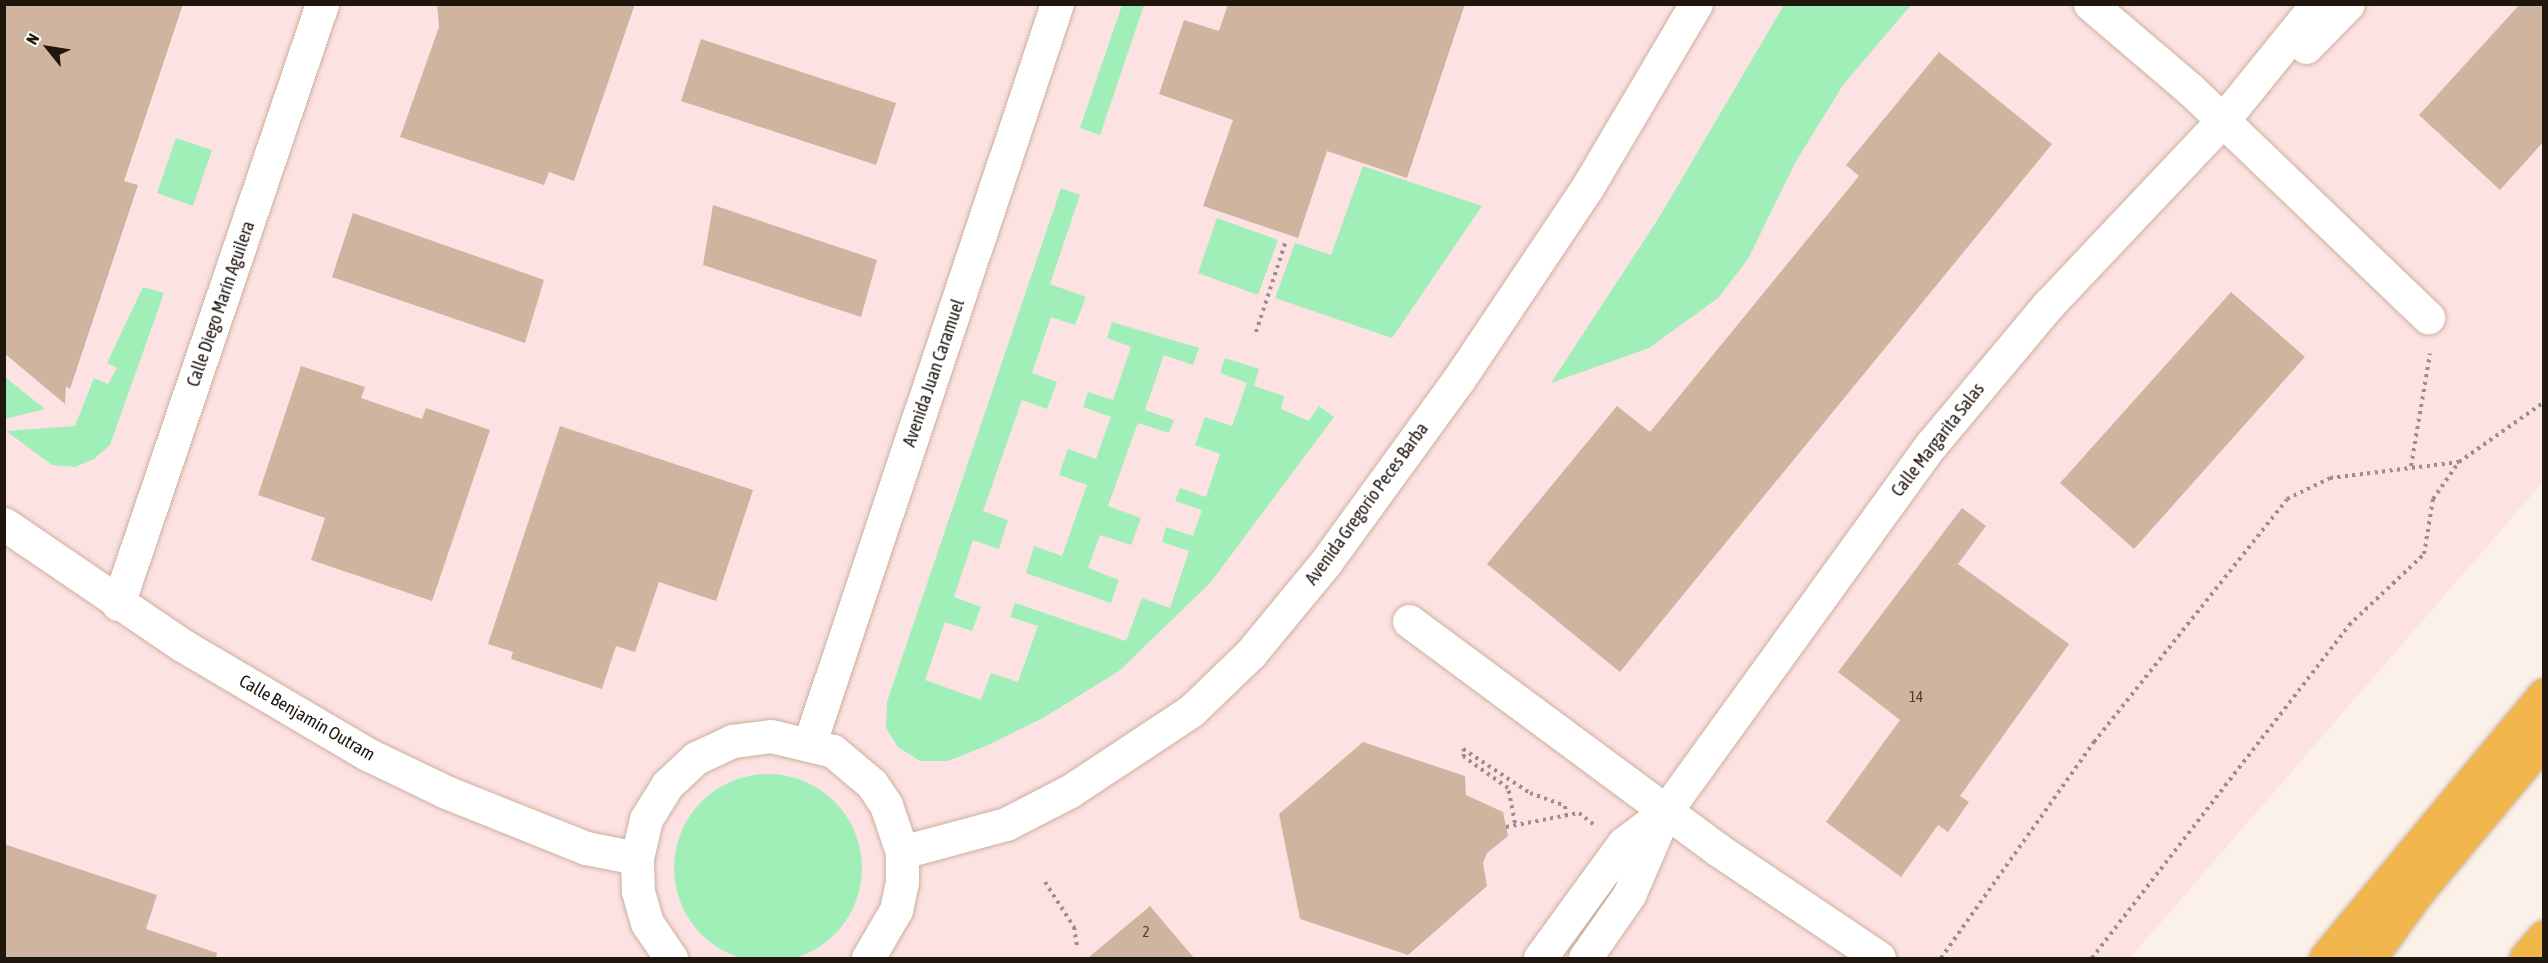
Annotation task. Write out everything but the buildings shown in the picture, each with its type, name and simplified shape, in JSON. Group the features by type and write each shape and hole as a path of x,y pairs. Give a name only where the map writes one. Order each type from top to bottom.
{"highway":[{"path":"2326,958 2544,695"},
{"path":"2369,958 2417,892 2544,739"},
{"path":"2526,958 2544,937"}],"street":[{"name":"Calle Diego Marín Aguilera","path":"118,604 322,4"},
{"name":"Avenida Juan Caramuel","path":"810,742 1057,4"},
{"name":"Avenida Gregorio Peces Barba","path":"902,852 1006,824 1070,792 1191,711 1251,653 1326,562 1466,369 1587,188 1696,4"},
{"path":"2090,4 2234,108 2428,317"},
{"name":"Calle Margarita Salas","path":"1585,958 1629,895 1665,812 1930,446 2049,304 2234,108 2317,4"},
{"name":"Calle Margarita Salas","path":"2234,108 2313,41 2348,4"},
{"name":"Calle Benjamín Outram","path":"4,524 118,604 367,754 446,792 586,848 637,858"},
{"path":"1408,621 1665,812 1879,958"},
{"path":"671,958 647,923 638,891 637,858 646,819 667,785 696,758 732,741 771,736 810,742 833,751 872,784 896,828 902,852 896,910 868,958"},
{"name":"Calle Margarita Salas","path":"1540,958 1623,844 1665,812"}],"path":[{"path":"1256,332 1286,241"},
{"path":"2411,466 2431,345 2428,317"},
{"path":"2092,958 2349,624 2424,554 2433,499 2459,462 2544,402"},
{"path":"1941,958 2094,742 2287,498 2330,478 2411,466 2459,462"},
{"path":"1515,823 1508,788 1464,757 1463,749 1530,793 1564,806 1566,815"},
{"path":"1506,827 1515,823 1579,813 1597,826"},
{"path":"1045,882 1074,927 1077,946"}],"shaded area":[{"path":"5,5 2543,5 2543,482 2130,958 5,958"}],"green space":[{"path":"1122,5 1144,5 1100,135 1080,128"},
{"path":"1784,5 1911,5 1843,85 1795,163 1748,259 1718,298 1649,348 1551,383 1660,216"},
{"path":"176,138 212,150 193,206 157,193"},
{"path":"1363,166 1482,206 1392,338 1275,298 1295,243 1331,255"},
{"path":"1061,188 1080,195 1050,284 1086,297 1075,325 1051,317 1032,373 1057,382 1047,409 1022,400 983,511 1008,520 999,549 973,540 954,597 981,607 972,631 945,622 925,680 981,700 991,673 1018,682 1038,626 1010,617 1015,603 1126,641 1142,598 1170,608 1189,551 1162,542 1166,527 1193,536 1202,510 1175,501 1180,488 1206,497 1220,454 1195,445 1205,417 1232,426 1247,383 1220,373 1225,358 1259,369 1254,386 1284,396 1281,409 1309,421 1319,406 1334,417 1211,582 1119,671 1043,718 986,746 948,761 920,761 898,747 886,728 887,702"},
{"path":"1217,218 1278,240 1258,295 1198,273"},
{"path":"143,287 164,293 110,445 94,459 75,467 52,465 6,431 75,426 94,378 108,384 117,368 107,363"},
{"path":"1112,322 1199,348 1193,365 1164,355 1145,410 1174,420 1169,433 1138,423 1108,506 1141,518 1131,545 1100,535 1088,568 1119,580 1111,603 1026,573 1034,546 1062,556 1087,485 1059,475 1068,449 1096,459 1111,417 1083,407 1088,392 1113,400 1131,347 1107,338"},
{"path":"5,377 45,409 5,419"},
{"path":"759,774 777,774 804,781 835,801 855,832 862,868 855,904 835,935 804,955 777,962 759,962 724,951 708,941 695,928 678,895 674,877 674,859 685,824 695,808 708,795 741,778"}]}
